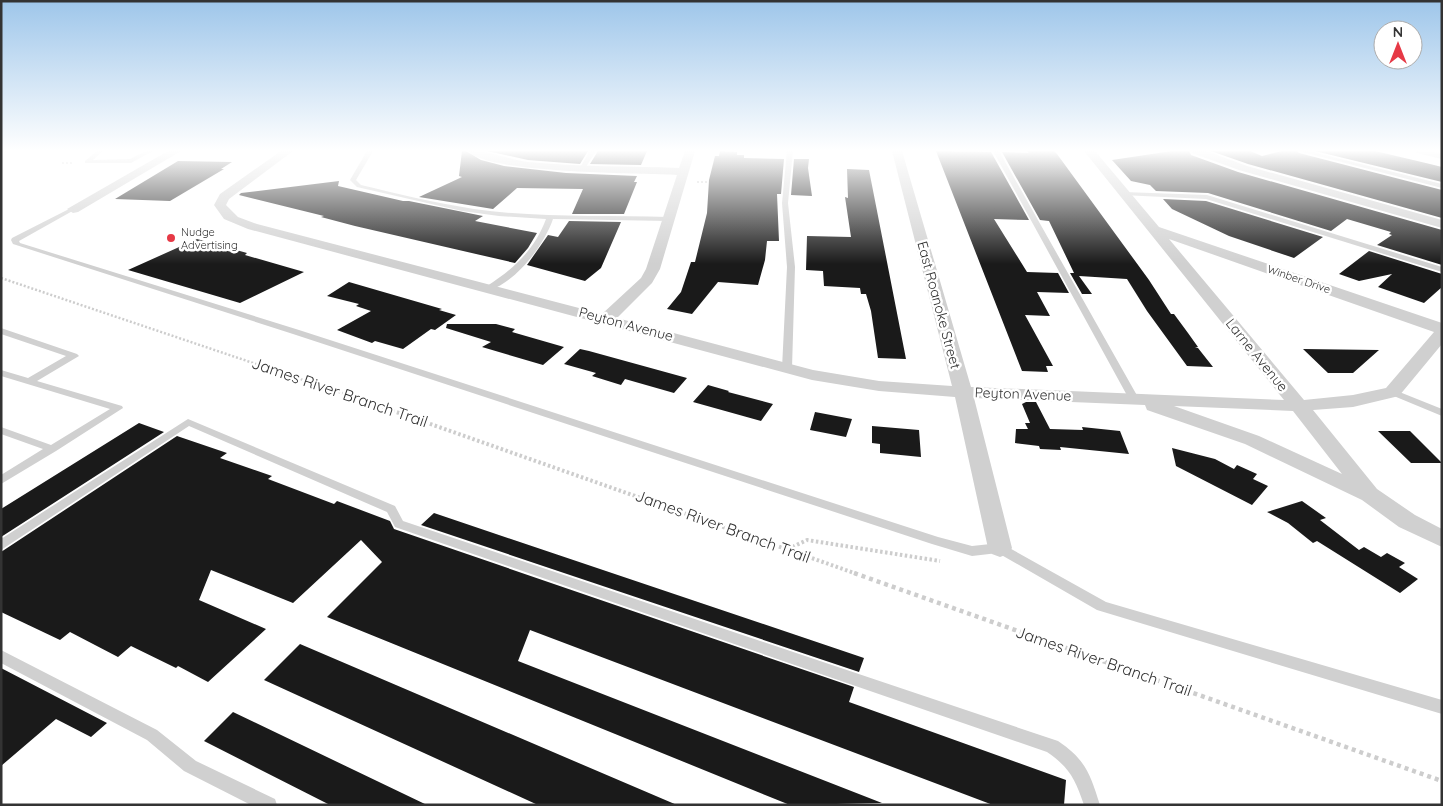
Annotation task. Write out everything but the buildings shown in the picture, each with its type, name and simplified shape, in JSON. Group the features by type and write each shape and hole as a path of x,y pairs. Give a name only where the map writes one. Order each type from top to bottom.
{"street":[{"path":"73,209 109,189"},
{"name":"Peyton Avenue","path":"235,189 224,196 220,205 223,212 234,220 812,375 878,386 963,392 1299,406 1353,401 1392,392"},
{"path":"607,319 650,274 658,257 679,189"},
{"name":"East Roanoke Street","path":"907,189 963,392 1000,548"},
{"name":"Larne Avenue","path":"1120,189 1156,230 1368,494 1406,521 1442,539"},
{"path":"1316,189 1442,224"},
{"name":"Winber Drive","path":"1156,230 1442,329"},
{"path":"1392,392 1442,333"},
{"name":"Peyton Avenue","path":"1134,399 1252,440 1368,494"}],"lane":[{"path":"371,189 473,211 550,217 669,219"},
{"path":"786,189 785,203 791,267 787,368"},
{"path":"1017,189 1134,399"},
{"path":"1124,194 1206,197 1442,270"},
{"path":"73,209 15,240 17,244 296,332 936,541 972,551 1000,548 1102,606 1442,707"},
{"path":"490,288 515,270 531,253 546,232 550,217"},
{"path":"1,330 74,356 29,382"},
{"path":"1,373 118,408 1,480"},
{"path":"1392,392 1442,413"},
{"path":"1,545 188,422 392,509 399,524 1052,746 1070,757 1081,770 1092,805"},
{"path":"1,430 52,448"},
{"path":"1,656 152,735 190,766 268,805"}],"path":[{"name":"James River Branch Trail","path":"1,278 420,419 1442,781"},
{"path":"787,549 807,540 948,562"}],"place":[{"name":"Nudge Advertising","path":"171,238"}]}
